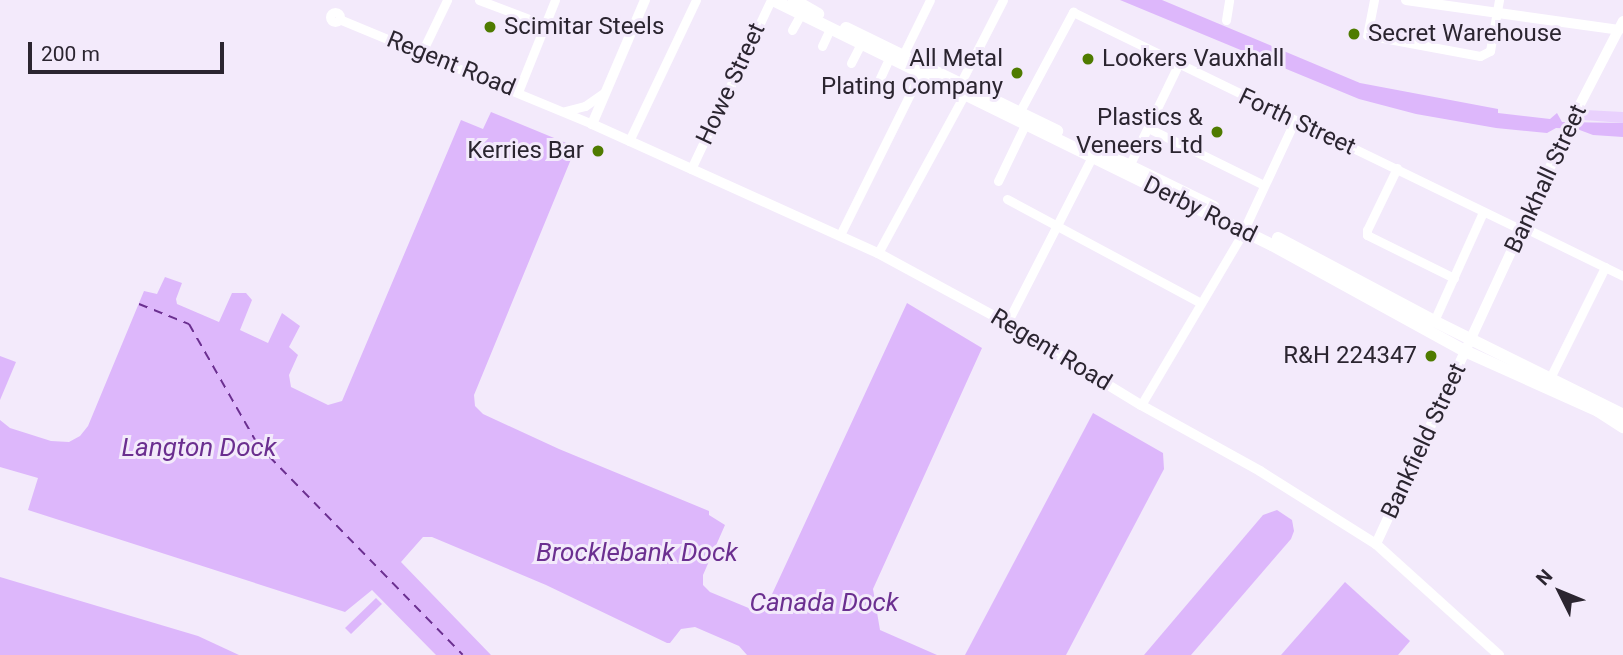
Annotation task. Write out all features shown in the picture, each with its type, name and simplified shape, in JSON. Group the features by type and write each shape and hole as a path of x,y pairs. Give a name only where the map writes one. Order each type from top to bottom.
{"highway":[{"name":"Derby Road","path":"772,0 920,74 962,89"},
{"name":"Derby Road","path":"794,0 828,20 903,55 1092,157 1245,227 1467,352 1598,411 1623,427"},
{"name":"Derby Road","path":"1022,119 1129,166 1245,227 1623,415"},
{"path":"1409,308 1419,317 1462,340 1467,352"},
{"path":"1473,339 1477,348 1522,371 1533,382"}],"main road":[{"path":"592,124 645,0"},
{"path":"1406,0 1621,27"},
{"name":"Bankhall Street","path":"1473,339 1574,116 1621,27"},
{"name":"Regent Road","path":"592,124 878,253 1007,323 1141,405 1260,471 1376,544 1499,655"},
{"name":"Bankfield Street","path":"1376,544 1473,339"}],"street":[{"path":"422,52 447,0"},
{"path":"479,0 545,25"},
{"path":"518,92 555,0"},
{"path":"629,141 696,0"},
{"name":"Howe Street","path":"691,169 772,0"},
{"path":"903,55 930,0"},
{"path":"878,253 962,89 1003,0"},
{"path":"1226,20 1229,0"},
{"path":"1374,0 1367,35 1480,56 1490,51 1499,0"},
{"name":"Forth Street","path":"1022,119 1073,12 1294,122 1623,276"},
{"path":"793,30 801,14"},
{"name":"Regent Road","path":"339,19 592,124"},
{"path":"822,46 830,29"},
{"path":"851,63 860,44"},
{"path":"880,78 889,59"},
{"path":"1129,166 1178,65"},
{"path":"840,235 920,74"},
{"path":"563,111 585,106 606,91"},
{"path":"998,181 1022,119"},
{"path":"1141,405 1245,227 1294,122"},
{"path":"1148,128 1264,185"},
{"path":"1007,323 1092,157"},
{"path":"1397,168 1367,234 1454,278"},
{"path":"1007,199 1201,303"},
{"path":"1434,321 1483,212"},
{"path":"1550,377 1605,267"}],"shaded area":[{"path":"1585,110 1623,112 1623,123 1584,120 1576,124"}],"water":[{"path":"1120,0 1162,0 1360,83 1498,109 1498,113 1550,119 1557,113 1562,122 1623,123 1623,137 1593,135 1577,129 1556,128 1547,133 1496,128 1416,114 1359,99"},
{"path":"491,112 576,147 474,395 475,406 483,414 559,449 709,511 709,515 725,525 703,575 703,585 710,592 751,609 767,605 907,303 982,348 873,589 880,630 937,655 747,655 739,646 695,627 681,629 670,643 667,643 546,585 432,537 423,537 401,562 491,655 436,655 372,590 345,612 28,510 38,478 0,467 0,420 10,428 51,441 69,442 80,436 88,426 144,291 157,294 165,277 182,283 176,299 177,304 219,322 232,293 246,293 252,300 240,330 268,343 282,313 300,326 289,347 298,355 289,375 291,387 328,405 342,401 461,120 483,129"},
{"path":"0,356 16,362 0,400"},
{"path":"1093,413 1163,453 1164,469 1066,655 965,655"},
{"path":"1277,510 1292,520 1294,531 1291,539 1191,655 1144,655 1263,515"},
{"path":"0,577 198,636 239,655 0,655"},
{"path":"1345,582 1410,641 1398,655 1281,655"},
{"path":"376,598 382,604 351,634 345,628"}],"ferry route":[{"path":"139,304 189,324 258,445 463,655"}],"place":[{"name":"Scimitar Steels","path":"490,27"},
{"name":"Secret Warehouse","path":"1354,34"},
{"name":"Lookers Vauxhall","path":"1088,59"},
{"name":"All Metal Plating Company","path":"1017,73"},
{"name":"Plastics & Veneers Ltd","path":"1217,132"},
{"name":"Kerries Bar","path":"598,151"},
{"name":"R&H 224347","path":"1431,356"}],"water label":[{"name":"Langton Dock","path":"199,448"},
{"name":"Brocklebank Dock","path":"637,553"},
{"name":"Canada Dock","path":"824,603"}]}
